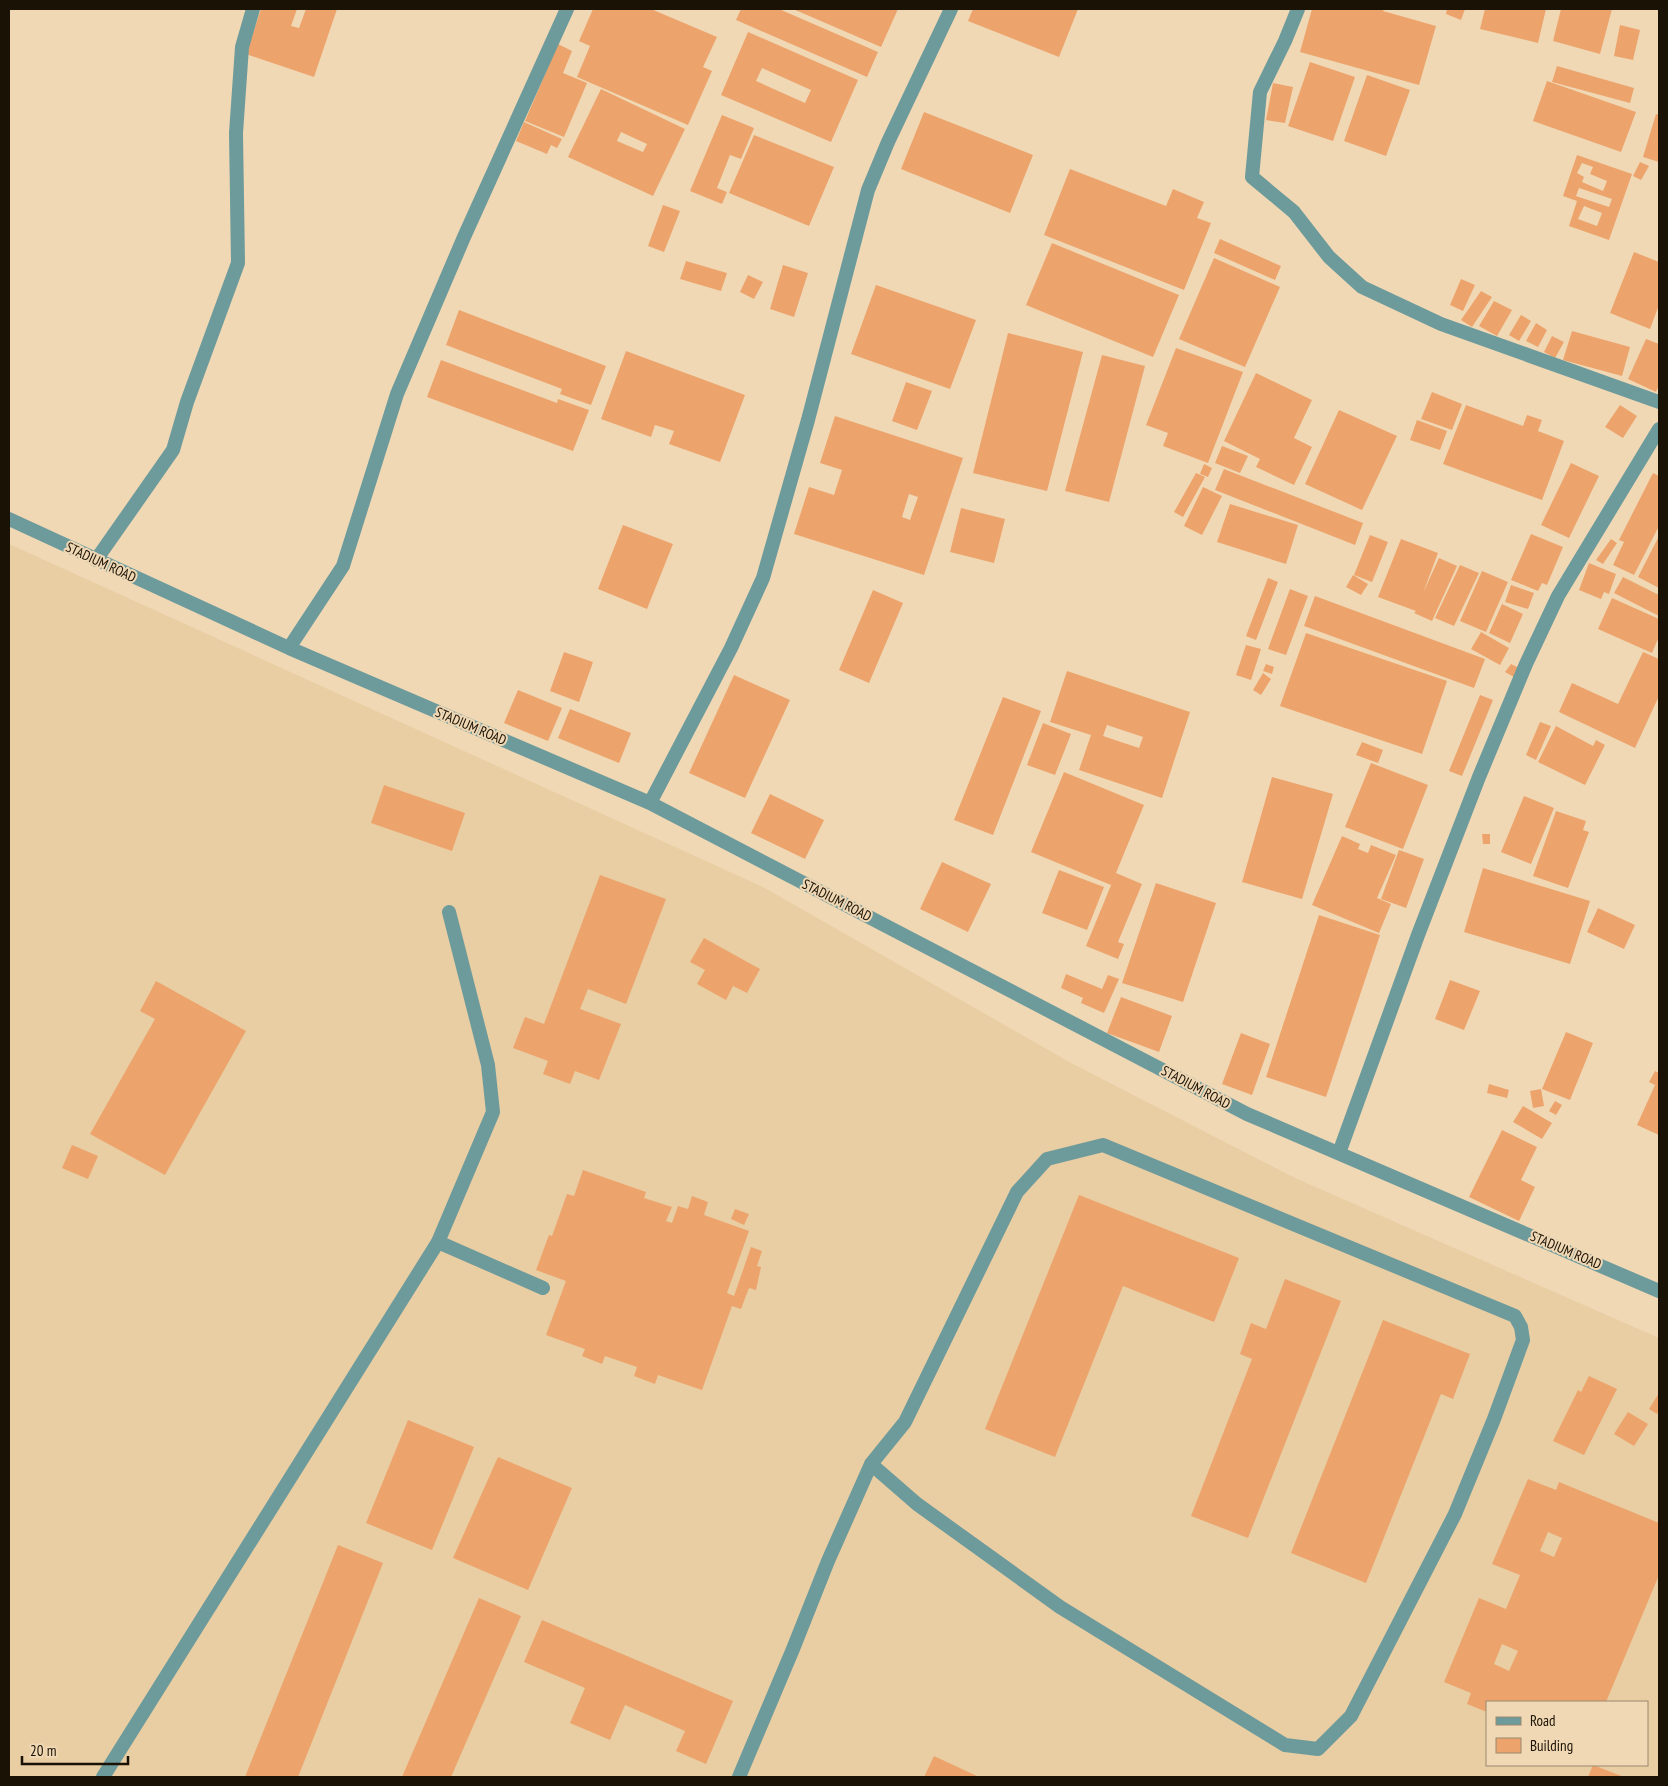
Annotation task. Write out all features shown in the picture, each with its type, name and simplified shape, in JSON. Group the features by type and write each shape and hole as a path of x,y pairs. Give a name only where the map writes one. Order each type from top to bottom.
{"street":[{"path":"96,560 173,450 187,402 238,263 236,133 242,47 253,9"},
{"path":"289,648 343,566 397,394 464,237 567,9"},
{"path":"650,803 731,648 763,578 808,420 868,190 888,142 952,9"},
{"path":"1298,9 1285,41 1260,92 1252,177 1294,212 1329,256 1362,287 1441,324 1659,402"},
{"path":"1338,1152 1479,776 1526,664 1558,596 1659,429"},
{"name":"STADIUM ROAD","path":"9,520 289,648 650,803 1247,1114 1658,1289"},
{"path":"106,1776 438,1242 493,1112 488,1065 449,912"},
{"path":"739,1777 794,1649 828,1561 871,1464 906,1422 1016,1192 1047,1160 1104,1145 1515,1316 1521,1327 1523,1340 1494,1419 1455,1514 1351,1716 1318,1749 1286,1745 1060,1607 917,1504 871,1464"},
{"path":"438,1242 543,1288"}],"shaded area":[{"path":"9,544 763,887 1071,1063 1295,1178 1659,1338 1659,1777 9,1777"}],"building":[{"path":"261,9 297,9 291,26 299,28 306,9 337,9 314,77 246,54"},
{"path":"593,9 651,9 717,37 703,67 712,71 688,125 577,77 590,46 579,41"},
{"path":"741,9 779,9 878,52 867,77 736,20"},
{"path":"793,9 898,9 881,47"},
{"path":"973,9 1078,9 1059,57 968,21"},
{"path":"1312,9 1384,9 1383,11 1436,26 1419,85 1300,52"},
{"path":"1447,9 1465,9 1461,20 1446,14"},
{"path":"1485,9 1546,9 1538,43 1480,29"},
{"path":"1561,9 1612,9 1600,54 1553,41"},
{"path":"1620,25 1640,30 1633,60 1614,56"},
{"path":"748,32 858,80 831,142 721,95","holes":["762,68 811,90 805,103 756,81"]},
{"path":"558,44 572,51 563,73 587,83 564,137 525,121"},
{"path":"1310,62 1355,77 1333,141 1288,126"},
{"path":"1557,66 1634,88 1630,103 1552,82"},
{"path":"1367,75 1410,90 1386,156 1344,141"},
{"path":"1547,81 1636,112 1621,152 1533,121"},
{"path":"1273,83 1293,87 1285,123 1266,120"},
{"path":"601,89 685,129 653,196 568,157","holes":["621,132 647,144 643,152 617,141"]},
{"path":"924,112 1033,155 1010,213 901,169"},
{"path":"1656,114 1659,115 1659,162 1643,157"},
{"path":"722,115 754,128 741,159 730,155 717,188 727,192 722,204 690,191"},
{"path":"524,122 562,139 557,148 551,145 547,154 516,141"},
{"path":"754,135 834,167 809,226 729,193"},
{"path":"1577,155 1632,174 1609,240 1569,226 1577,201 1563,196","holes":["1582,163 1593,167 1590,174 1607,181 1603,191 1582,182 1584,177 1577,173","1579,188 1612,199 1609,207 1576,196","1584,206 1602,213 1597,226 1578,219"]},
{"path":"1640,162 1649,166 1641,180 1633,176"},
{"path":"1070,169 1166,206 1173,189 1204,202 1197,218 1211,223 1184,290 1044,235"},
{"path":"663,205 680,211 664,252 648,246"},
{"path":"1220,239 1281,266 1275,280 1214,253"},
{"path":"1052,243 1179,295 1153,357 1026,305"},
{"path":"1634,252 1659,262 1659,305 1650,329 1610,313"},
{"path":"1214,258 1280,287 1245,367 1179,339"},
{"path":"686,261 727,273 721,291 680,279"},
{"path":"783,265 808,273 794,317 770,309"},
{"path":"748,275 763,282 754,299 740,292"},
{"path":"1461,279 1475,285 1463,311 1450,305"},
{"path":"876,285 976,320 950,389 851,354"},
{"path":"1481,291 1492,297 1472,327 1461,320"},
{"path":"1494,301 1512,310 1497,336 1479,326"},
{"path":"459,310 606,366 591,405 560,394 562,389 446,345"},
{"path":"1521,315 1531,321 1519,341 1509,335"},
{"path":"1536,323 1547,330 1538,347 1526,341"},
{"path":"1572,331 1630,347 1622,376 1563,360"},
{"path":"1008,333 1083,352 1047,491 973,473"},
{"path":"1552,336 1564,342 1555,358 1544,352"},
{"path":"1646,339 1659,344 1659,385 1656,392 1628,379"},
{"path":"1176,348 1243,372 1208,463 1163,446 1168,433 1146,425"},
{"path":"626,351 745,395 720,462 669,444 674,431 655,425 651,437 601,419"},
{"path":"1102,355 1145,366 1109,502 1065,491"},
{"path":"441,360 557,403 558,399 589,410 573,451 427,397"},
{"path":"1256,373 1312,400 1294,438 1312,447 1294,485 1256,467 1260,459 1224,441"},
{"path":"906,382 932,391 917,430 892,421"},
{"path":"1432,392 1462,404 1452,430 1421,419"},
{"path":"1466,405 1523,426 1527,415 1542,420 1538,431 1564,441 1542,500 1443,464"},
{"path":"1620,405 1637,416 1623,438 1605,427"},
{"path":"1339,410 1397,436 1362,510 1305,484"},
{"path":"835,416 963,458 924,575 794,534 809,487 834,495 842,470 820,463","holes":["909,494 918,497 910,520 902,517"]},
{"path":"1417,420 1447,431 1440,450 1410,440"},
{"path":"1222,446 1248,456 1240,473 1215,463"},
{"path":"1571,463 1599,476 1569,538 1541,525"},
{"path":"1204,464 1212,468 1208,477 1200,474"},
{"path":"1224,469 1363,523 1355,545 1215,490"},
{"path":"1196,473 1205,477 1183,517 1174,512"},
{"path":"1653,473 1659,476 1659,526 1634,575 1613,565 1624,542 1619,540"},
{"path":"1203,487 1222,496 1202,535 1184,526"},
{"path":"1230,504 1298,525 1286,564 1217,542"},
{"path":"961,508 1005,519 994,563 950,552"},
{"path":"623,525 673,544 647,609 598,589"},
{"path":"1531,534 1563,547 1547,585 1542,583 1538,591 1511,580"},
{"path":"1370,535 1388,542 1372,582 1354,575"},
{"path":"1659,536 1659,588 1638,577"},
{"path":"1401,539 1438,553 1423,593 1439,558 1457,566 1432,621 1414,613 1416,611 1378,597"},
{"path":"1611,539 1617,543 1603,564 1596,560"},
{"path":"1589,563 1616,574 1609,594 1604,592 1601,599 1579,590"},
{"path":"1460,565 1479,573 1454,626 1435,618"},
{"path":"1482,571 1508,582 1486,632 1460,621"},
{"path":"1353,575 1368,584 1361,595 1346,587"},
{"path":"1623,577 1659,595 1659,616 1614,593"},
{"path":"1268,578 1278,582 1256,640 1246,636"},
{"path":"1511,585 1534,593 1528,609 1505,602"},
{"path":"1290,589 1308,596 1286,655 1268,649"},
{"path":"873,590 903,603 869,683 839,670"},
{"path":"1315,596 1485,659 1474,688 1304,626"},
{"path":"1612,598 1659,619 1659,640 1652,653 1598,629"},
{"path":"1502,604 1523,614 1510,643 1489,633"},
{"path":"1481,632 1509,648 1500,665 1471,649"},
{"path":"1306,633 1447,681 1422,754 1280,706"},
{"path":"1246,645 1261,649 1251,680 1236,675"},
{"path":"564,652 593,662 579,702 550,691"},
{"path":"1643,652 1659,659 1659,696 1635,748 1559,712 1572,683 1618,704"},
{"path":"1266,664 1274,667 1272,674 1263,671"},
{"path":"1511,664 1519,668 1514,677 1505,672"},
{"path":"1067,671 1190,712 1162,798 1079,770 1091,735 1050,722","holes":["1107,725 1143,737 1139,748 1103,736"]},
{"path":"1263,673 1271,679 1261,695 1253,690"},
{"path":"734,675 790,700 745,798 689,773"},
{"path":"518,690 562,708 548,741 504,723"},
{"path":"1480,695 1493,700 1462,776 1449,771"},
{"path":"1003,697 1041,711 993,835 954,820"},
{"path":"570,709 631,733 619,763 558,738"},
{"path":"1540,722 1551,726 1536,760 1526,755"},
{"path":"1043,723 1071,734 1055,775 1027,765"},
{"path":"1556,726 1593,746 1596,740 1605,745 1585,785 1538,762"},
{"path":"1362,742 1383,750 1378,763 1356,755"},
{"path":"1371,763 1428,785 1403,849 1345,827"},
{"path":"1064,772 1144,805 1111,885 1031,852"},
{"path":"1272,777 1333,794 1302,899 1242,882"},
{"path":"384,785 465,813 452,851 371,823"},
{"path":"770,794 824,820 805,859 751,833"},
{"path":"1524,796 1554,808 1531,864 1501,852"},
{"path":"1556,811 1586,821 1583,830 1589,832 1568,888 1533,876"},
{"path":"1482,834 1490,834 1490,844 1483,844"},
{"path":"1342,836 1360,844 1358,849 1368,853 1371,845 1396,855 1377,898 1391,904 1379,933 1312,905"},
{"path":"1399,850 1424,859 1406,908 1381,899"},
{"path":"942,862 991,884 968,932 920,909"},
{"path":"1483,868 1590,901 1570,964 1464,932"},
{"path":"1059,870 1104,887 1087,930 1042,913"},
{"path":"1116,873 1142,884 1118,942 1124,944 1118,959 1086,946"},
{"path":"600,875 666,899 626,1004 588,989 580,1009 621,1024 599,1080 575,1071 570,1084 543,1074 548,1061 513,1048 525,1017 544,1024"},
{"path":"1156,883 1216,903 1183,1002 1122,983"},
{"path":"1598,908 1635,925 1624,949 1587,932"},
{"path":"1319,915 1380,935 1326,1097 1266,1077"},
{"path":"704,938 760,969 747,993 733,986 726,1000 697,984 705,970 690,962"},
{"path":"1066,974 1102,989 1108,975 1119,979 1104,1013 1081,1003 1083,998 1061,988"},
{"path":"1450,980 1480,991 1464,1030 1435,1019"},
{"path":"156,981 246,1031 165,1175 90,1134 155,1019 140,1011"},
{"path":"1121,997 1172,1016 1159,1052 1107,1033"},
{"path":"1566,1032 1593,1043 1570,1100 1542,1089"},
{"path":"1241,1033 1270,1044 1252,1095 1222,1084"},
{"path":"1655,1071 1659,1073 1659,1135 1637,1125 1655,1085 1649,1082"},
{"path":"1489,1084 1509,1090 1507,1098 1487,1093"},
{"path":"1541,1089 1544,1106 1533,1108 1530,1091"},
{"path":"1555,1101 1562,1105 1556,1115 1549,1111"},
{"path":"1523,1106 1552,1123 1542,1139 1513,1122"},
{"path":"1502,1130 1537,1147 1521,1180 1535,1187 1519,1221 1469,1197"},
{"path":"72,1145 98,1156 88,1179 62,1168"},
{"path":"583,1170 646,1192 644,1198 672,1207 666,1221 672,1223 678,1206 688,1209 692,1196 708,1202 704,1215 749,1231 727,1293 734,1296 751,1247 762,1251 757,1266 761,1267 756,1290 749,1288 741,1309 732,1306 702,1390 658,1375 655,1384 634,1376 637,1367 605,1356 602,1364 582,1356 585,1349 546,1335 566,1281 536,1270 549,1235 552,1236 567,1194 574,1196"},
{"path":"1079,1195 1239,1258 1214,1322 1123,1286 1055,1457 985,1429"},
{"path":"735,1209 749,1214 744,1225 731,1219"},
{"path":"1285,1279 1341,1301 1248,1538 1191,1516 1252,1359 1240,1354 1251,1323 1266,1329"},
{"path":"1383,1320 1470,1354 1453,1399 1441,1394 1366,1583 1291,1553"},
{"path":"1589,1376 1617,1389 1584,1455 1553,1441 1578,1390 1581,1392"},
{"path":"1659,1393 1659,1410 1657,1414 1649,1409"},
{"path":"1628,1412 1648,1424 1634,1446 1614,1434"},
{"path":"408,1420 474,1447 432,1550 366,1523"},
{"path":"498,1457 572,1488 528,1590 453,1558"},
{"path":"1528,1479 1556,1490 1559,1482 1659,1523 1659,1575 1606,1701 1486,1701 1486,1712 1467,1704 1471,1693 1444,1682 1479,1598 1506,1609 1520,1575 1492,1564","holes":["1548,1532 1562,1538 1554,1557 1540,1551","1502,1644 1518,1651 1509,1671 1494,1664"]},
{"path":"338,1545 383,1563 298,1777 245,1777"},
{"path":"479,1598 521,1616 451,1777 402,1777"},
{"path":"542,1620 733,1701 706,1764 676,1751 685,1731 625,1705 610,1740 570,1723 585,1688 524,1662"},
{"path":"934,1756 979,1777 924,1777"},
{"path":"1593,1766 1596,1766 1624,1777 1588,1777"}]}
